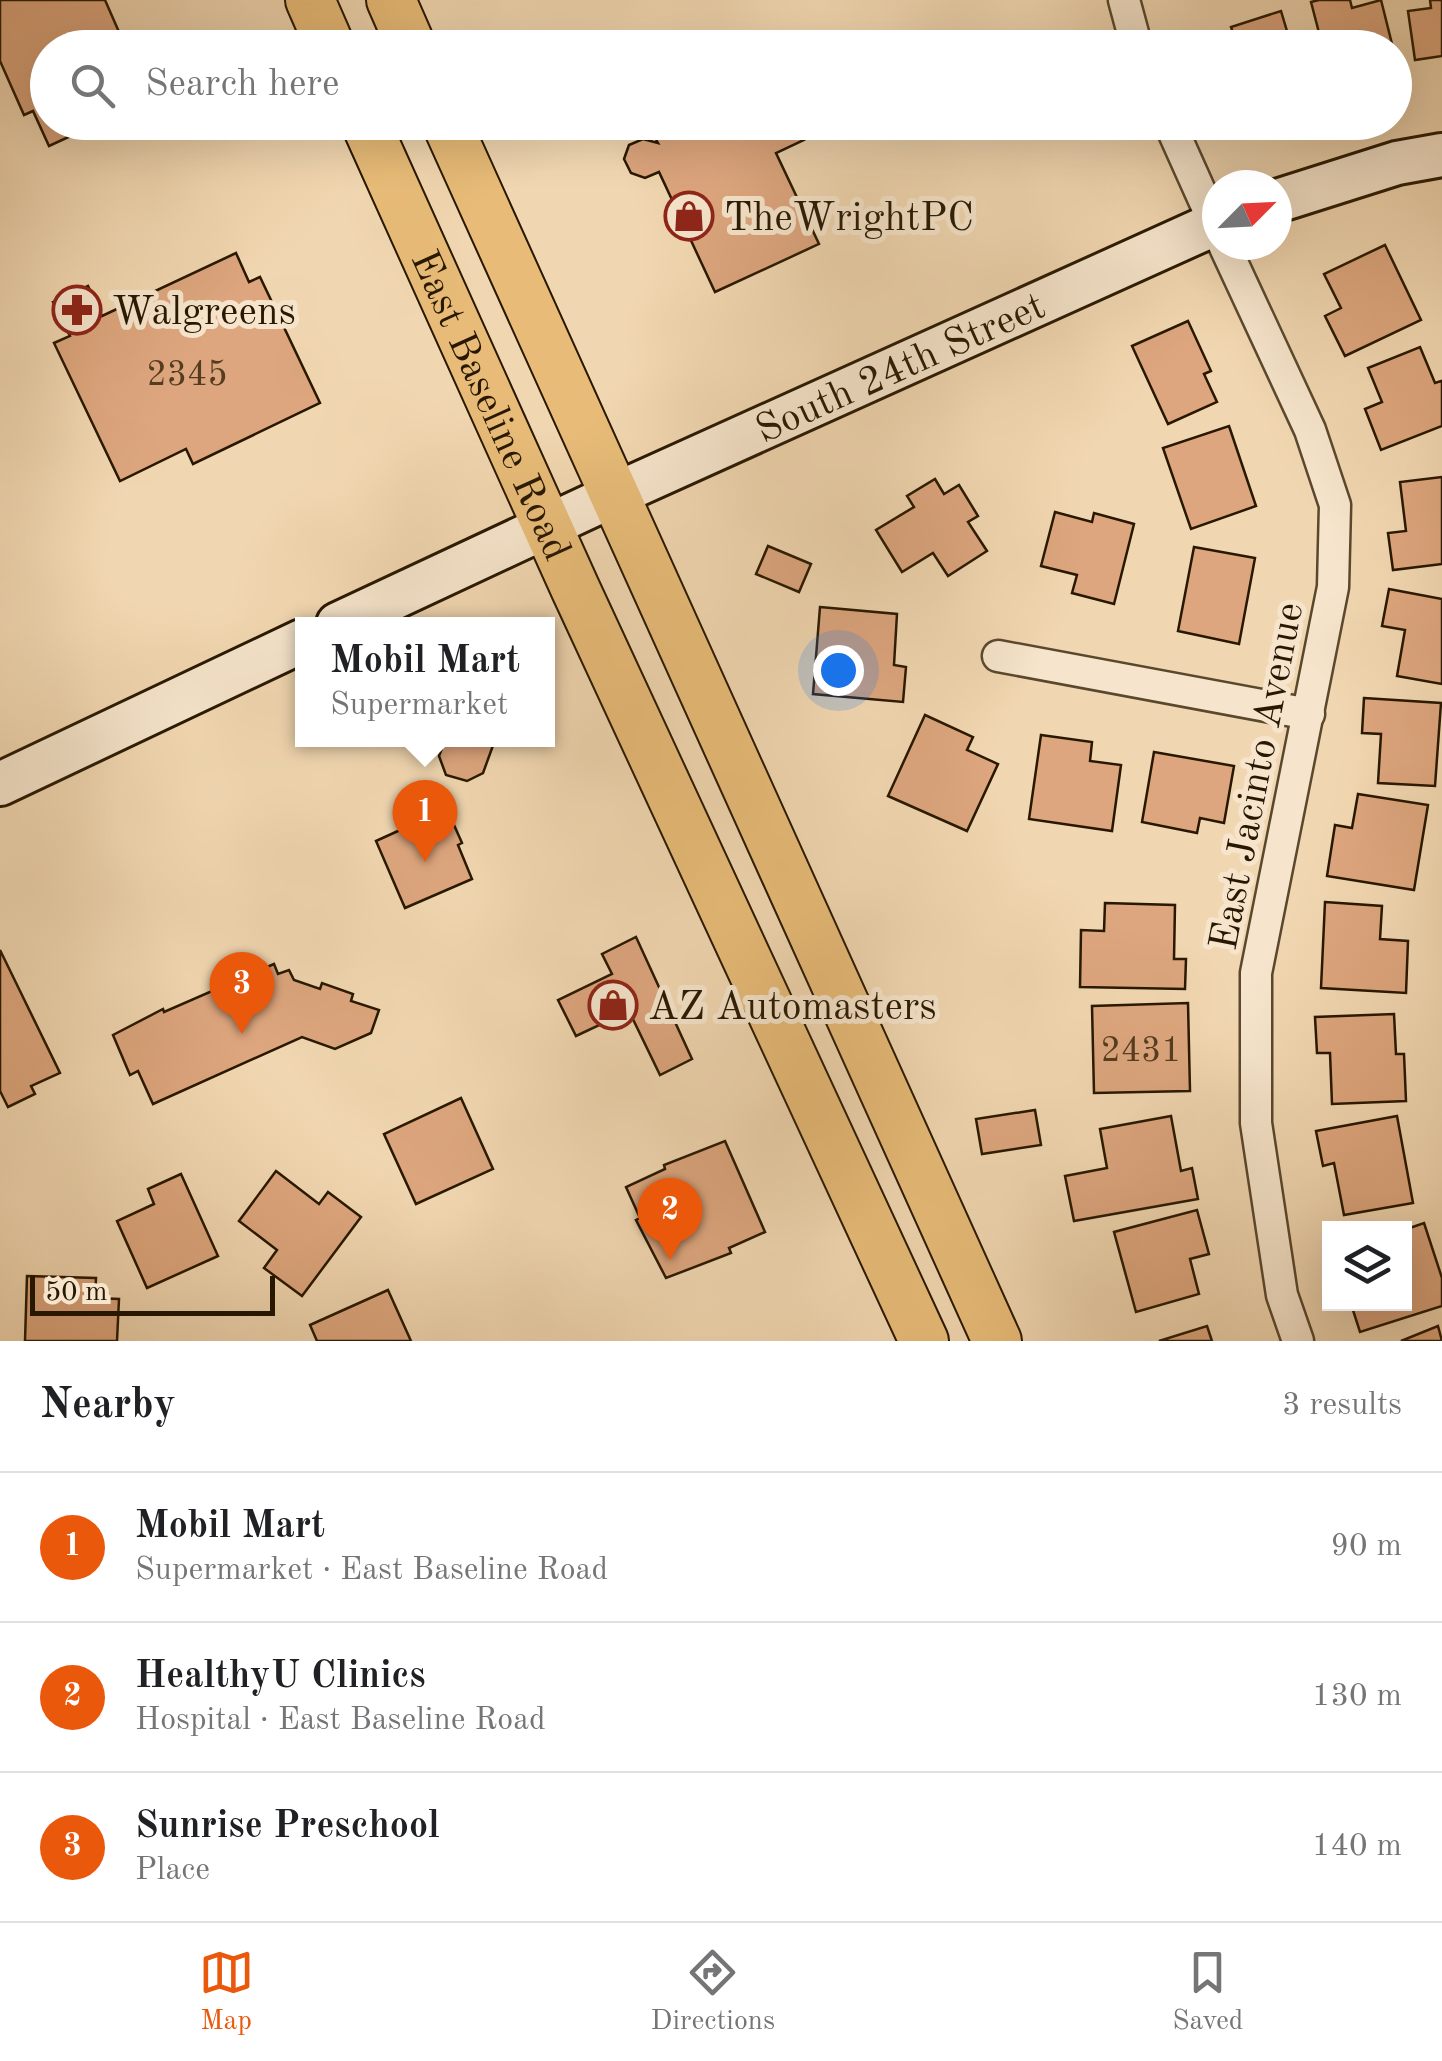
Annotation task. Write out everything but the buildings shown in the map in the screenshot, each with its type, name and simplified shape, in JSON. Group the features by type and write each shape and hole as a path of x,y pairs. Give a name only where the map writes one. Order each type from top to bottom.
{"main road":[{"path":"310,0 323,30"},
{"path":"391,0 404,30"},
{"name":"East Baseline Road","path":"375,140 581,511 997,1341"},
{"name":"East Baseline Road","path":"452,140 581,511 924,1341"}],"street":[{"path":"1124,0 1132,30"},
{"name":"East Jacinto Avenue","path":"1177,140 1202,195"},
{"path":"1292,196 1397,163 1442,155"},
{"name":"South 24th Street","path":"353,617 581,511 1202,237"},
{"name":"East Jacinto Avenue","path":"1232,260 1310,430 1335,505 1333,587 1256,973 1256,1122 1282,1295 1298,1341"},
{"path":"0,784 295,644"},
{"path":"998,656 1308,714"}],"place":[{"name":"TheWrightPC","path":"689,216"},
{"name":"Walgreens","path":"77,310"},
{"name":"Mobil Mart","path":"425,862"},
{"name":"AZ Automasters","path":"613,1005"},
{"name":"Sunrise Preschool","path":"242,1034"},
{"name":"HealthyU Clinics","path":"670,1260"}]}
